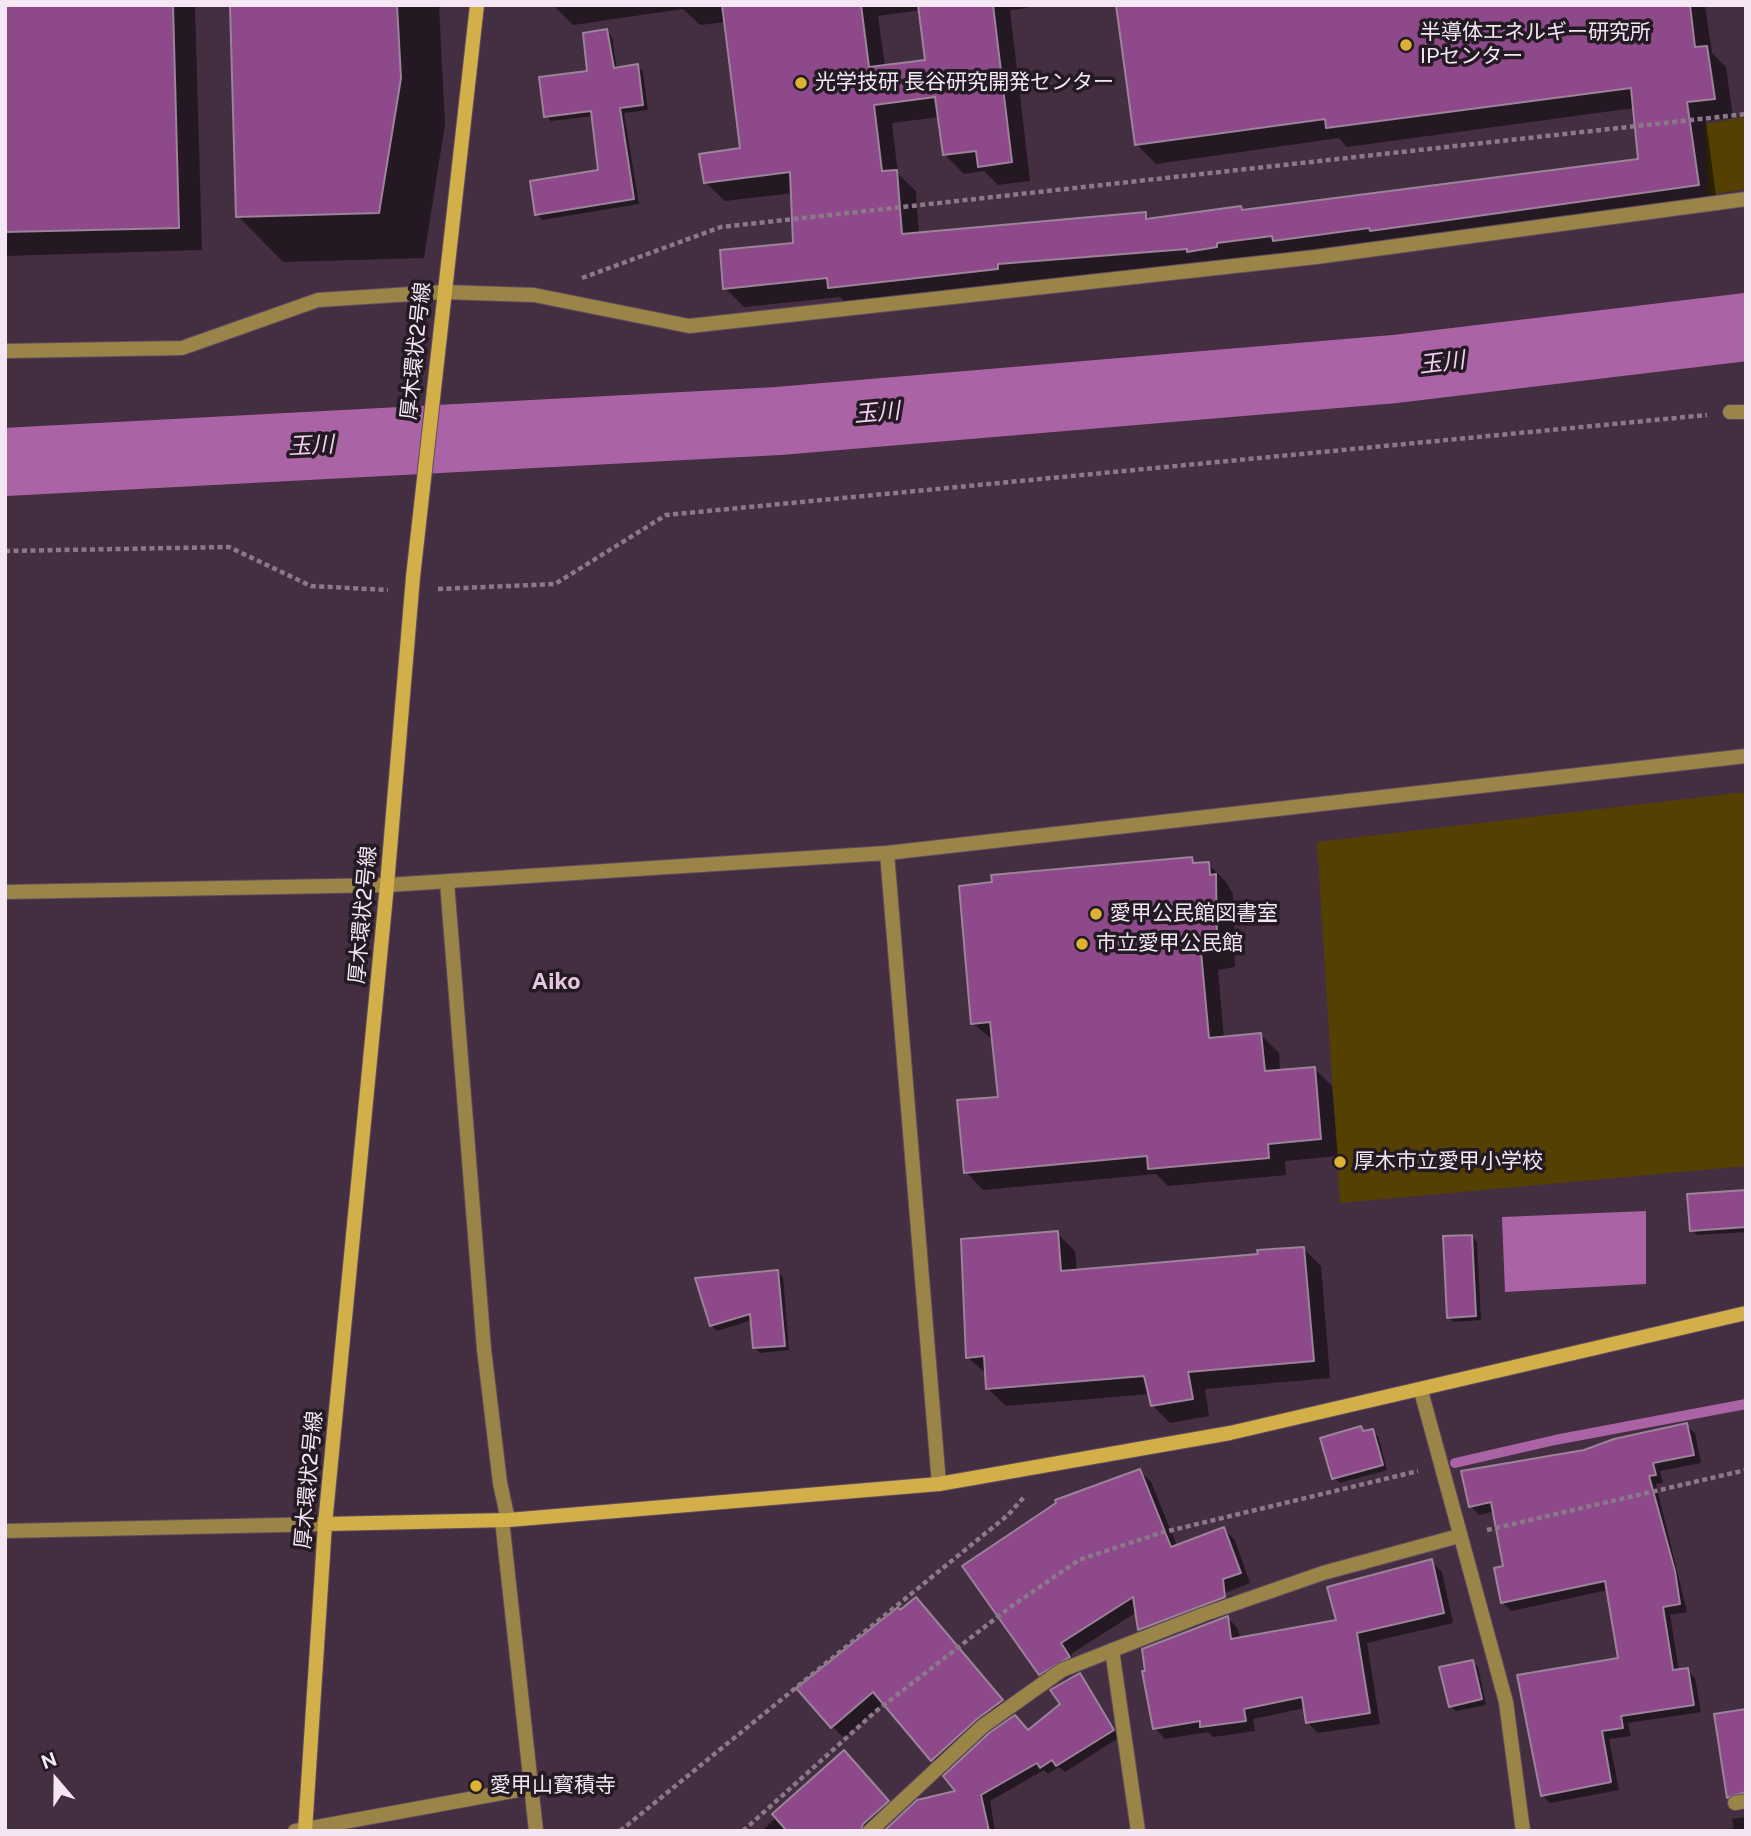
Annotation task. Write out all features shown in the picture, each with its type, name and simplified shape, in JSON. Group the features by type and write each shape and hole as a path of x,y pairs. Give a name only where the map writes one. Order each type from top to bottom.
{"street":[{"name":"厚木環状2号線","path":"302,1830 325,1524 387,885 412,584 477,5"},
{"path":"5,352 182,348 318,300 443,292 534,295 689,326 1316,257 1746,199"},
{"path":"1730,412 1746,412"},
{"path":"5,892 387,885 887,853 1746,756"},
{"path":"887,853 939,1484"},
{"path":"447,882 484,1349 505,1520 529,1788 536,1831"},
{"path":"5,1531 505,1520 939,1484 1230,1433 1421,1391 1746,1313"},
{"path":"1421,1391 1506,1702 1523,1831"},
{"path":"870,1831 983,1726 1062,1670 1323,1573 1459,1536"},
{"path":"1112,1650 1138,1831"},
{"path":"302,1830 529,1788"}],"path":[{"path":"534,295 721,228 1746,114"},
{"path":"5,551 229,547 311,586 555,584 666,514 1730,412"},
{"path":"620,1831 1008,1516 1052,1465"},
{"path":"743,1831 875,1712 1009,1608 1079,1560 1160,1533 1425,1470"},
{"path":"1459,1536 1746,1470"}],"shaded area":[{"path":"1746,117 1746,189 1709,195 1705,124"},
{"path":"1746,792 1746,1166 1340,1203 1317,842"},
{"path":"1646,1211 1646,1284 1505,1292 1502,1217"}],"building":[{"path":"5,5 173,5 179,228 5,232"},
{"path":"230,5 397,5 401,78 379,213 236,217"},
{"path":"722,5 861,5 869,67 925,60 918,5 993,5 1012,162 978,167 976,151 943,155 935,97 874,105 882,171 897,170 902,234 1146,212 1146,219 1241,206 1242,210 1638,159 1631,88 1326,128 1325,119 1135,145 1116,5 1690,5 1695,47 1707,46 1715,99 1687,102 1699,185 1370,231 1369,228 1273,241 1272,236 1217,243 1217,247 1187,252 1187,249 998,264 998,269 828,288 827,278 723,289 720,250 793,243 790,172 704,183 699,154 740,148"},
{"path":"607,29 614,68 638,64 643,105 620,108 634,199 535,215 530,181 598,170 591,111 544,117 539,77 587,71 583,33"},
{"path":"1192,857 1193,863 1209,862 1210,875 1216,874 1217,949 1201,952 1209,1038 1261,1033 1265,1071 1315,1067 1321,1139 1268,1144 1269,1158 1148,1169 1147,1156 964,1173 957,1100 998,1097 990,1022 971,1024 959,886 992,882 991,875"},
{"path":"1746,1190 1746,1227 1690,1231 1687,1194"},
{"path":"1058,1231 1061,1271 1258,1254 1257,1250 1304,1247 1314,1361 1188,1372 1193,1399 1151,1406 1144,1376 986,1389 984,1356 966,1358 961,1239"},
{"path":"1472,1235 1476,1316 1447,1318 1443,1236"},
{"path":"778,1270 785,1346 753,1348 750,1314 710,1326 695,1278"},
{"path":"1687,1423 1694,1455 1653,1463 1656,1475 1649,1476 1675,1571 1680,1604 1663,1607 1673,1670 1688,1668 1694,1705 1621,1716 1623,1728 1602,1731 1611,1782 1541,1796 1517,1675 1618,1658 1605,1581 1501,1603 1494,1568 1503,1566 1491,1502 1469,1507 1461,1471 1584,1450 1614,1439"},
{"path":"1361,1426 1363,1431 1373,1429 1383,1465 1332,1479 1320,1438"},
{"path":"1140,1469 1171,1547 1224,1527 1241,1573 1223,1579 1225,1597 1138,1630 1133,1597 1061,1643 1070,1657 1039,1675 962,1566 1056,1503 1055,1500"},
{"path":"1432,1559 1444,1613 1357,1633 1370,1713 1306,1723 1302,1697 1244,1709 1246,1721 1200,1727 1200,1721 1153,1729 1142,1671 1145,1671 1142,1649 1228,1616 1231,1639 1336,1620 1327,1587"},
{"path":"916,1597 1003,1700 977,1719 931,1761 873,1692 831,1728 796,1688 898,1607 900,1610"},
{"path":"1473,1660 1482,1699 1449,1707 1439,1667"},
{"path":"1080,1673 1114,1730 1056,1766 1052,1760 1040,1768 1037,1763 981,1795 989,1831 884,1831 917,1800 955,1791 943,1776 989,1733 1015,1715 1028,1730 1060,1704 1050,1690"},
{"path":"1746,1709 1746,1792 1727,1798 1714,1714"},
{"path":"844,1750 889,1801 863,1824 861,1831 787,1831 772,1814"}],"waterway":[{"name":"玉川","path":"5,462 778,421 1395,369 1746,327"},
{"path":"1455,1463 1555,1440 1746,1404"}],"place":[{"name":"半導体エネルギー研究所 IPセンター","path":"1406,45"},
{"name":"光学技研 長谷研究開発センター","path":"801,83"},
{"name":"愛甲公民館図書室","path":"1096,914"},
{"name":"市立愛甲公民館","path":"1082,944"},
{"name":"厚木市立愛甲小学校","path":"1340,1162"},
{"name":"愛甲山寳積寺","path":"476,1786"}],"district":[{"name":"Aiko","path":"556,982"}]}
